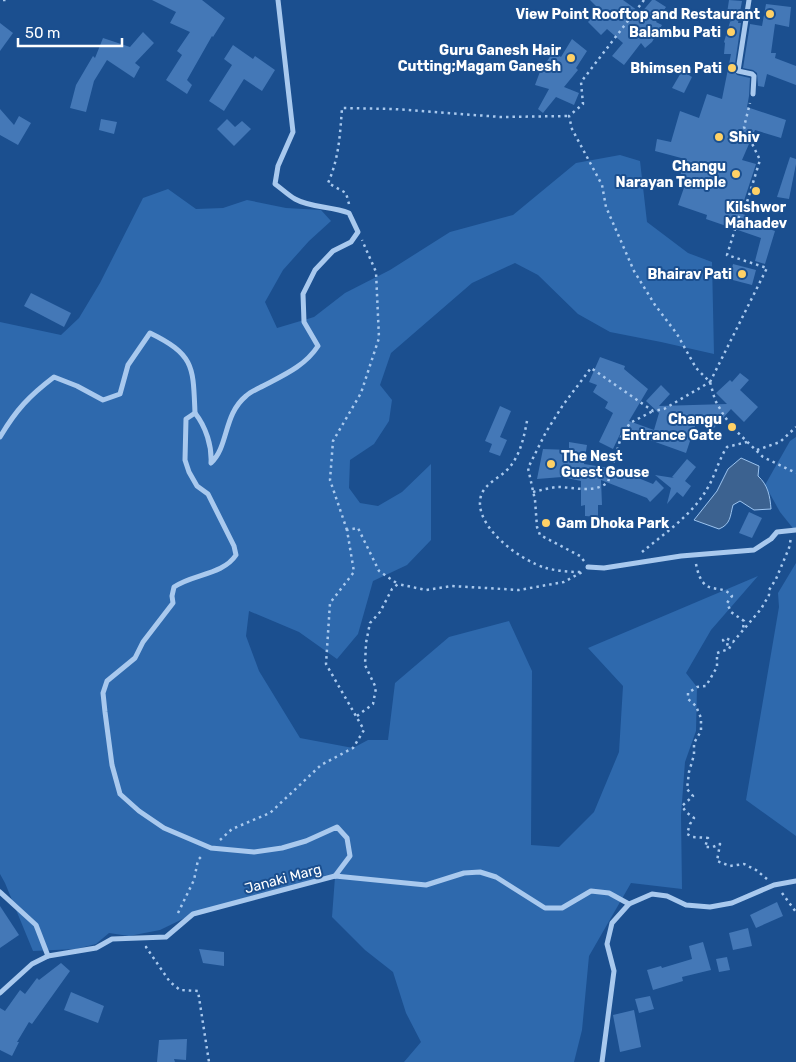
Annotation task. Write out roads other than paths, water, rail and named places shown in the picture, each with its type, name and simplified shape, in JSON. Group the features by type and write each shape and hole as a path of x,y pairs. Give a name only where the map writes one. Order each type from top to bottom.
{"street":[{"path":"0,437 33,392 54,377 77,386 103,400 120,394 128,365 150,333 170,342 182,353 193,371 196,413 202,422 212,452 211,463 218,457 232,410 246,395 300,366 312,356 318,346 304,322 303,294 315,270 332,251 351,242 358,232 349,213 295,199 275,184 278,166 293,132 278,0"},
{"path":"749,0 738,71 754,76 753,94"},
{"path":"196,413 186,419 184,460 197,486 208,494 234,546 236,555 231,563 220,570 180,583 174,588 173,603 143,642 135,658 106,681 103,693 112,765 120,794 164,828 211,848 254,852 282,848 306,841 337,827 347,838 350,856 335,876"},
{"path":"588,567 604,568 681,556 754,550 777,532 796,530"},
{"name":"Janaki Marg","path":"48,956 96,948 112,939 166,937 193,914 335,876 426,885 464,873 480,872 496,877 545,908 562,908 591,891 609,893 629,904"},
{"path":"602,1062 614,971 607,944 612,923 629,904 652,894 667,896 686,905 710,907 732,903 774,885 796,882"},
{"path":"0,892 36,925 48,956 32,964 0,993"}],"place":[{"name":"View Point Rooftop and Restaurant","path":"770,14"},
{"name":"Balambu Pati","path":"731,32"},
{"name":"Guru Ganesh Hair Cutting;Magam Ganesh","path":"571,58"},
{"name":"Bhimsen Pati","path":"732,68"},
{"name":"Shiv","path":"719,137"},
{"name":"Changu Narayan Temple","path":"736,174"},
{"name":"Kilshwor Mahadev","path":"756,191"},
{"name":"Bhairav Pati","path":"742,274"},
{"name":"Changu Entrance Gate","path":"732,427"},
{"name":"The Nest Guest Gouse","path":"551,464"},
{"name":"Gam Dhoka Park","path":"546,523"}]}
